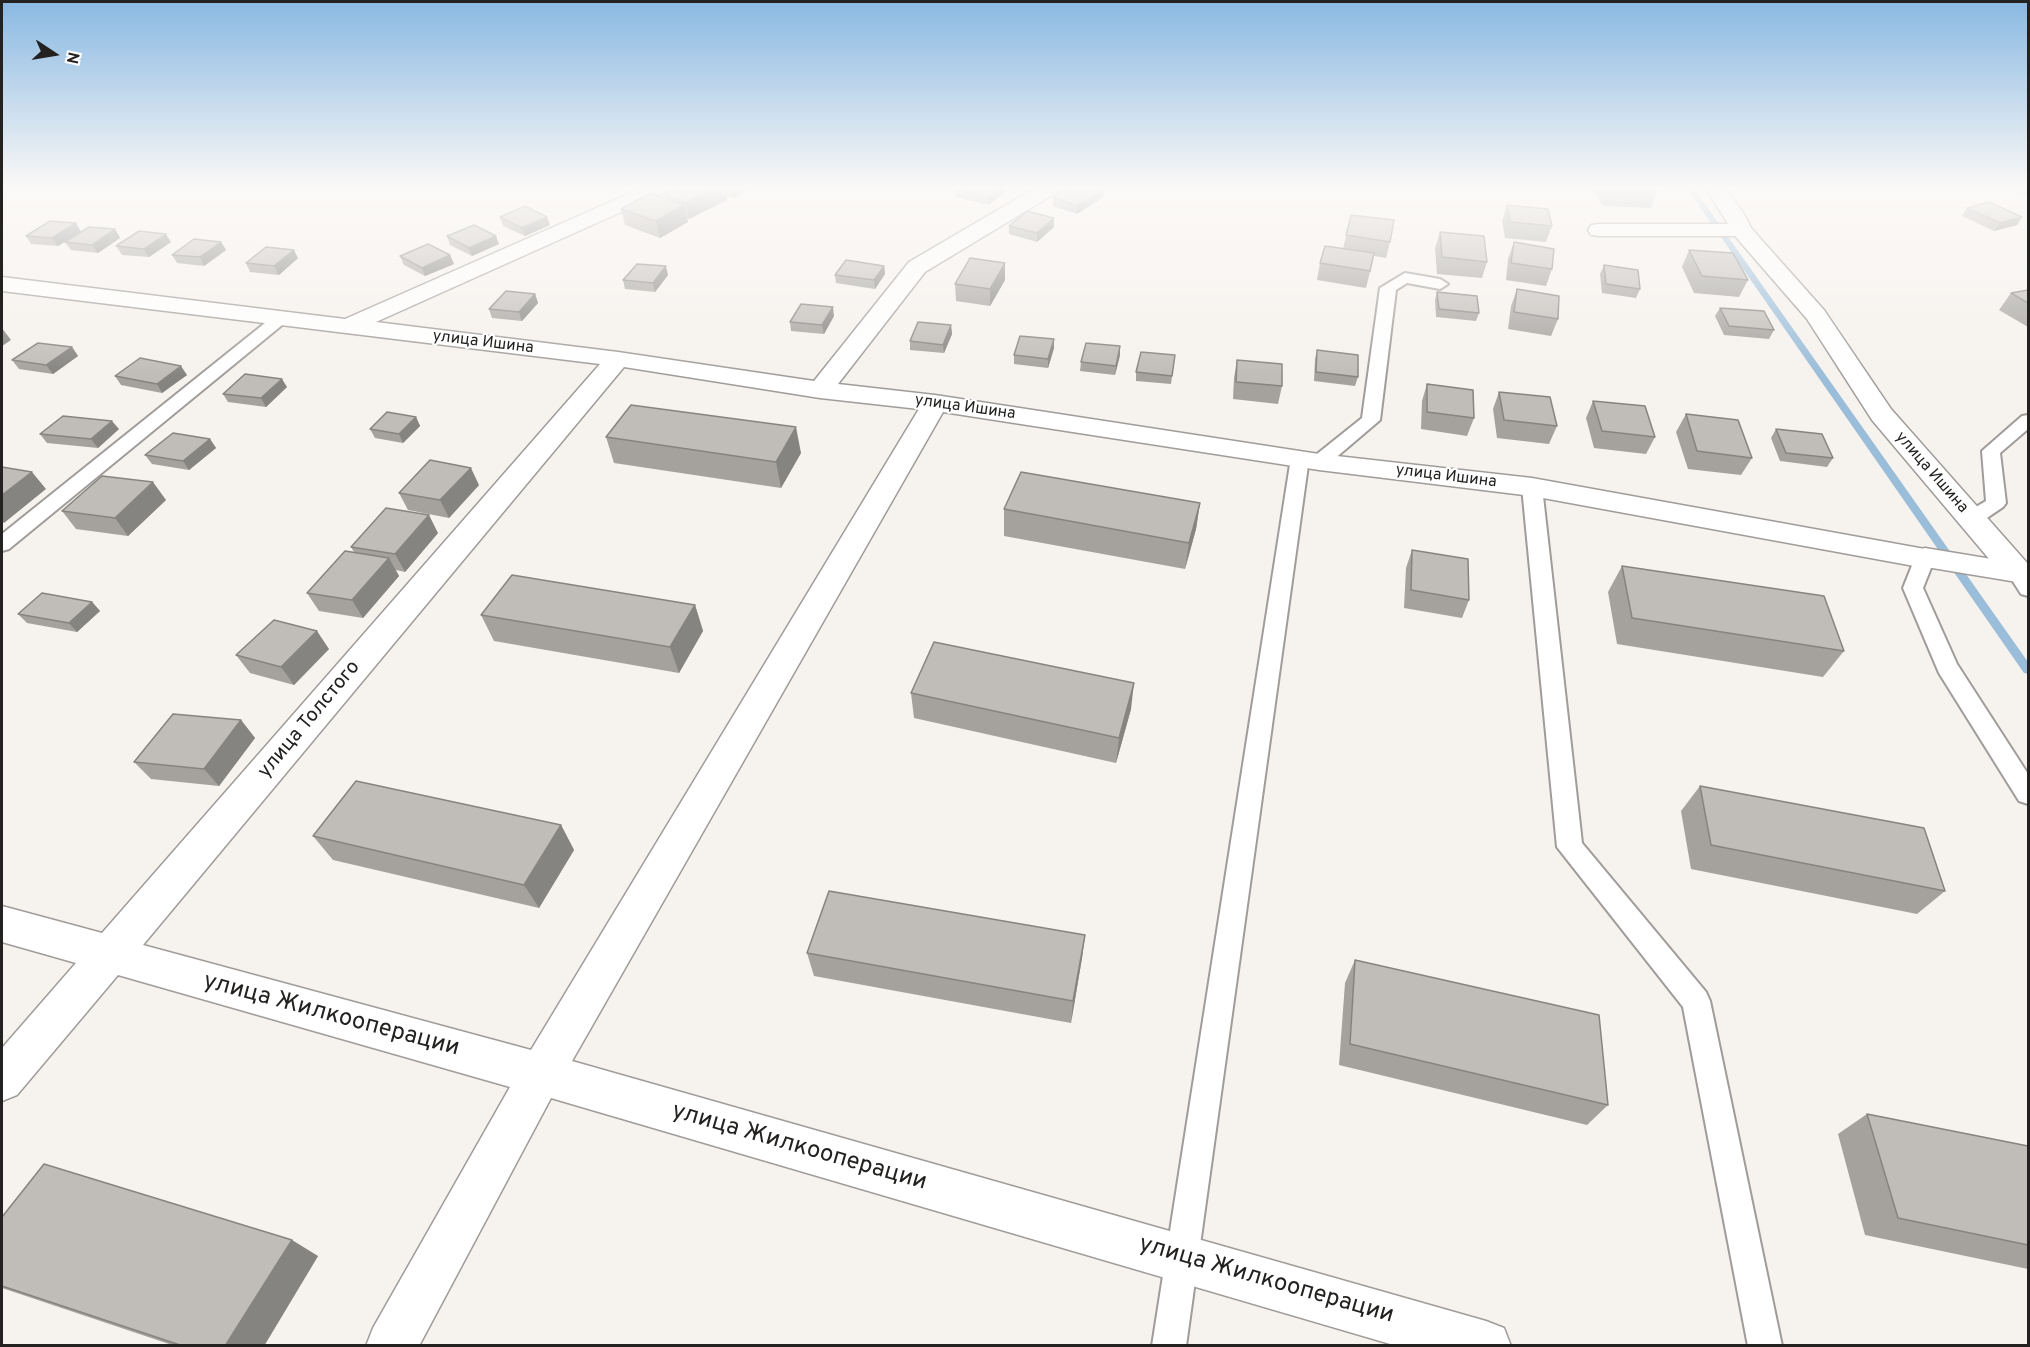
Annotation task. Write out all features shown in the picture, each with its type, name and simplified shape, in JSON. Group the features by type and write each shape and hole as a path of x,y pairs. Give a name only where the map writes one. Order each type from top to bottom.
{"street":[{"path":"348,326 519,250"},
{"path":"820,390 917,267 946,250"},
{"name":"улица Ишина","path":"1759,250 1816,315 1881,414 2025,579"},
{"name":"улица Ишина","path":"2,284 618,359 820,390 935,403 1309,460 1532,488 1925,558 2025,579"},
{"name":"улица Толстого","path":"2,1080 618,359"},
{"path":"391,1346 541,1074 935,403"},
{"name":"улица Жилкооперации","path":"2,924 541,1074 1486,1346"}],"lane":[{"path":"1169,1346 1309,460 1371,420 1388,288 1405,278 1440,284"},
{"path":"2,544 281,318"},
{"path":"1971,519 1996,503 1991,451 2028,420"},
{"path":"1532,488 1570,848 1696,1001 1765,1346"},
{"path":"1925,558 1913,588 1947,667 2017,773 2028,794"}],"building":[{"path":"179,250 210,250 200,257 172,255"},
{"path":"262,250 294,250 274,266 246,263"},
{"path":"414,250 440,250 450,255 422,268 400,256"},
{"path":"1324,250 1374,253 1370,271 1320,263"},
{"path":"1441,250 1486,250 1487,262 1442,257"},
{"path":"1513,250 1554,250 1552,269 1511,263"},
{"path":"1689,250 1733,253 1748,280 1702,276"},
{"path":"970,258 1005,263 990,289 955,284"},
{"path":"846,260 884,266 874,280 835,275"},
{"path":"637,264 666,266 653,283 623,280"},
{"path":"1604,265 1638,270 1640,289 1606,284"},
{"path":"1517,289 1559,296 1558,319 1514,312"},
{"path":"2028,290 2028,303 2011,293"},
{"path":"506,291 535,294 519,312 489,309"},
{"path":"1437,292 1477,296 1479,313 1439,309"},
{"path":"801,304 833,307 822,325 790,322"},
{"path":"1720,308 1764,311 1774,330 1729,326"},
{"path":"918,322 951,325 943,345 910,341"},
{"path":"1020,336 1054,339 1048,359 1014,355"},
{"path":"38,343 72,347 46,365 12,360"},
{"path":"1086,343 1120,346 1116,366 1081,362"},
{"path":"1317,350 1358,355 1358,377 1316,372"},
{"path":"1141,352 1175,355 1172,376 1136,372"},
{"path":"140,358 181,366 157,384 115,376"},
{"path":"1237,360 1282,364 1282,386 1236,382"},
{"path":"245,374 282,379 261,398 223,394"},
{"path":"1427,384 1473,390 1474,418 1427,412"},
{"path":"1499,392 1550,397 1557,426 1504,420"},
{"path":"1593,401 1645,406 1655,437 1602,431"},
{"path":"631,405 796,427 776,462 606,437"},
{"path":"387,412 416,417 399,434 370,429"},
{"path":"1686,414 1738,420 1752,458 1697,451"},
{"path":"63,416 112,421 91,439 40,434"},
{"path":"1776,429 1822,434 1833,458 1786,453"},
{"path":"173,433 210,439 183,461 145,455"},
{"path":"430,460 471,468 440,500 399,493"},
{"path":"2,467 32,472 2,495"},
{"path":"1021,472 1200,503 1189,543 1004,509"},
{"path":"102,476 153,482 115,518 62,511"},
{"path":"386,508 429,515 395,554 351,547"},
{"path":"1412,550 1468,559 1469,600 1411,590"},
{"path":"345,551 389,558 352,600 307,593"},
{"path":"1622,566 1824,596 1844,651 1632,618"},
{"path":"512,575 695,605 670,647 481,615"},
{"path":"42,593 92,602 69,623 18,614"},
{"path":"274,620 317,631 281,667 236,655"},
{"path":"934,642 1134,683 1119,738 911,693"},
{"path":"173,714 241,720 204,769 134,762"},
{"path":"356,781 561,825 524,885 313,836"},
{"path":"1700,786 1924,828 1945,891 1711,845"},
{"path":"829,891 1085,935 1073,1001 807,953"},
{"path":"1355,960 1599,1015 1608,1105 1350,1044"},
{"path":"1867,1114 2028,1146 2028,1245 1898,1218"},
{"path":"44,1164 292,1240 225,1346 183,1346 2,1286 2,1217"}],"waterway":[{"path":"1733,250 2028,670"}]}
